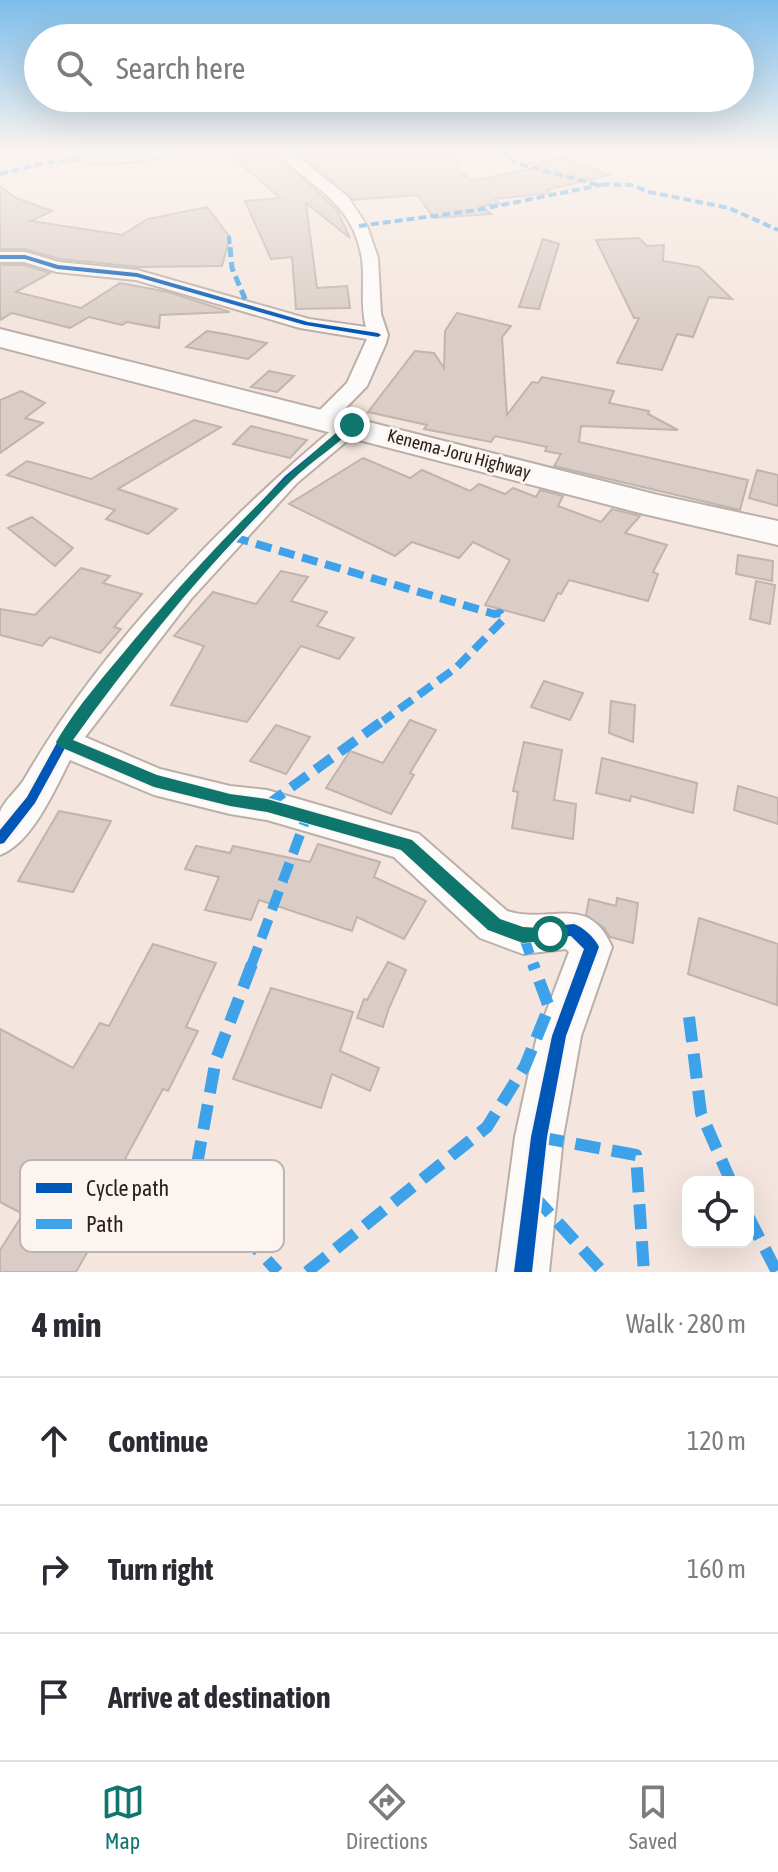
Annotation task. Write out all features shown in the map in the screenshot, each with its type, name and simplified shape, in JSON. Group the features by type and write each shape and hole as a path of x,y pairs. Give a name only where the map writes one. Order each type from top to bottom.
{"highway":[{"name":"Kenema-Joru Highway","path":"0,338 657,506 778,533"}],"street":[{"path":"0,839 31,800 63,742 105,685 181,592 337,422 369,363 378,335 372,314 370,258 359,226 349,209"},
{"path":"0,257 25,257 57,267 137,275 307,324 378,335"},
{"path":"63,742 154,781 230,800 267,805 406,845 494,925 523,935 574,930 592,947 559,1036 539,1137 523,1272"}],"building":[{"path":"0,209 47,209 52,211 31,221 122,235 148,219 209,209 230,237 222,266 138,267 60,259 25,249 0,249"},
{"path":"249,209 307,209 317,288 347,286 350,308 296,309 292,257 271,259"},
{"path":"314,209 336,209 350,238"},
{"path":"428,209 485,209 491,214 434,218"},
{"path":"639,238 647,246 664,245 663,261 699,267 732,299 709,297 693,337 677,334 662,370 617,363 639,318 634,318 596,240"},
{"path":"543,239 559,244 539,309 519,307"},
{"path":"0,265 24,265 50,273 16,292 81,308 120,283 168,292 230,312 160,315 159,328 127,322 122,325 89,317 70,328 12,313 0,320"},
{"path":"457,313 511,326 502,337 507,415 532,382 538,383 542,377 614,391 609,403 649,411 648,414 678,430 581,426 579,442 748,480 740,510 554,466 561,454 545,451 547,447 495,436 491,442 424,429 427,425 368,412 415,351 434,353 444,368 445,331"},
{"path":"207,331 267,343 248,359 186,347"},
{"path":"269,371 294,376 277,392 251,387"},
{"path":"21,391 45,403 25,418 43,423 0,453 0,400"},
{"path":"194,420 221,427 118,489 177,509 148,534 106,519 115,510 7,475 27,461 91,479"},
{"path":"251,426 307,440 290,458 233,444"},
{"path":"363,458 410,478 422,470 470,491 479,484 505,494 513,488 536,497 540,490 563,496 558,506 601,522 612,509 640,516 625,533 667,545 653,572 658,574 648,601 569,580 561,594 558,593 544,621 485,605 510,560 473,542 459,558 412,542 395,556 289,504"},
{"path":"757,470 778,475 778,506 749,498"},
{"path":"32,517 73,548 55,566 8,528"},
{"path":"738,555 773,561 772,581 736,574"},
{"path":"81,568 110,576 103,583 142,594 114,627 121,629 100,653 50,637 42,646 0,635 0,609 35,615"},
{"path":"281,571 308,577 291,601 327,612 317,626 354,638 339,659 301,646 247,722 171,705 204,646 174,636 213,592 256,604"},
{"path":"756,581 775,585 770,624 750,619"},
{"path":"544,681 583,693 570,720 531,707"},
{"path":"611,701 635,705 633,742 609,733"},
{"path":"410,720 436,730 410,773 414,775 391,814 326,788 350,751 383,763"},
{"path":"276,725 310,737 286,774 250,761"},
{"path":"524,742 562,750 554,800 576,804 573,839 512,828 518,792 513,791"},
{"path":"602,758 697,783 693,813 631,796 630,801 596,793"},
{"path":"738,786 778,798 778,824 734,810"},
{"path":"59,811 111,821 73,892 18,881"},
{"path":"318,844 380,862 374,877 426,901 404,939 357,917 352,931 259,900 251,920 205,910 219,877 185,869 196,846 230,853 233,846 310,862"},
{"path":"617,898 638,903 633,943 610,937 604,928 586,915 589,899 616,906"},
{"path":"699,918 778,944 777,1005 688,974"},
{"path":"153,944 216,963 186,1027 198,1031 168,1091 163,1089 127,1160 20,1160 20,1212 0,1202 0,1029 73,1068 100,1023 109,1026"},
{"path":"388,962 406,970 383,1027 357,1018 364,999 367,1000"},
{"path":"271,988 353,1012 340,1051 379,1068 370,1091 332,1074 321,1108 233,1079"},
{"path":"20,1219 20,1252 87,1252 76,1272 0,1272 0,1250"}],"marked path":[{"path":"359,226 480,209"},
{"path":"732,209 778,230"},
{"path":"229,236 232,268 248,306"},
{"path":"233,537 494,614 500,613 504,619 457,667 267,805"},
{"path":"198,1160 216,1059 307,816"},
{"path":"307,1272 487,1127 525,1066 549,1007 523,935"},
{"path":"689,1017 701,1113 728,1176"},
{"path":"539,1137 636,1155 644,1272"},
{"path":"533,1195 603,1272"},
{"path":"754,1228 777,1272"},
{"path":"260,1252 278,1272"}],"cycle path":[{"path":"0,257 25,257 57,267 137,275 307,324 378,335"},
{"path":"0,839 31,800 63,742 181,592 288,478 352,425"},
{"path":"63,742 154,781 230,800 267,805 406,845 494,925 523,935 574,930 592,947 559,1036 539,1137 523,1272"}],"route":[{"path":"352,425 288,478 181,592 63,742 154,781 230,800 267,805 406,845 494,925 523,935 550,934"}]}
